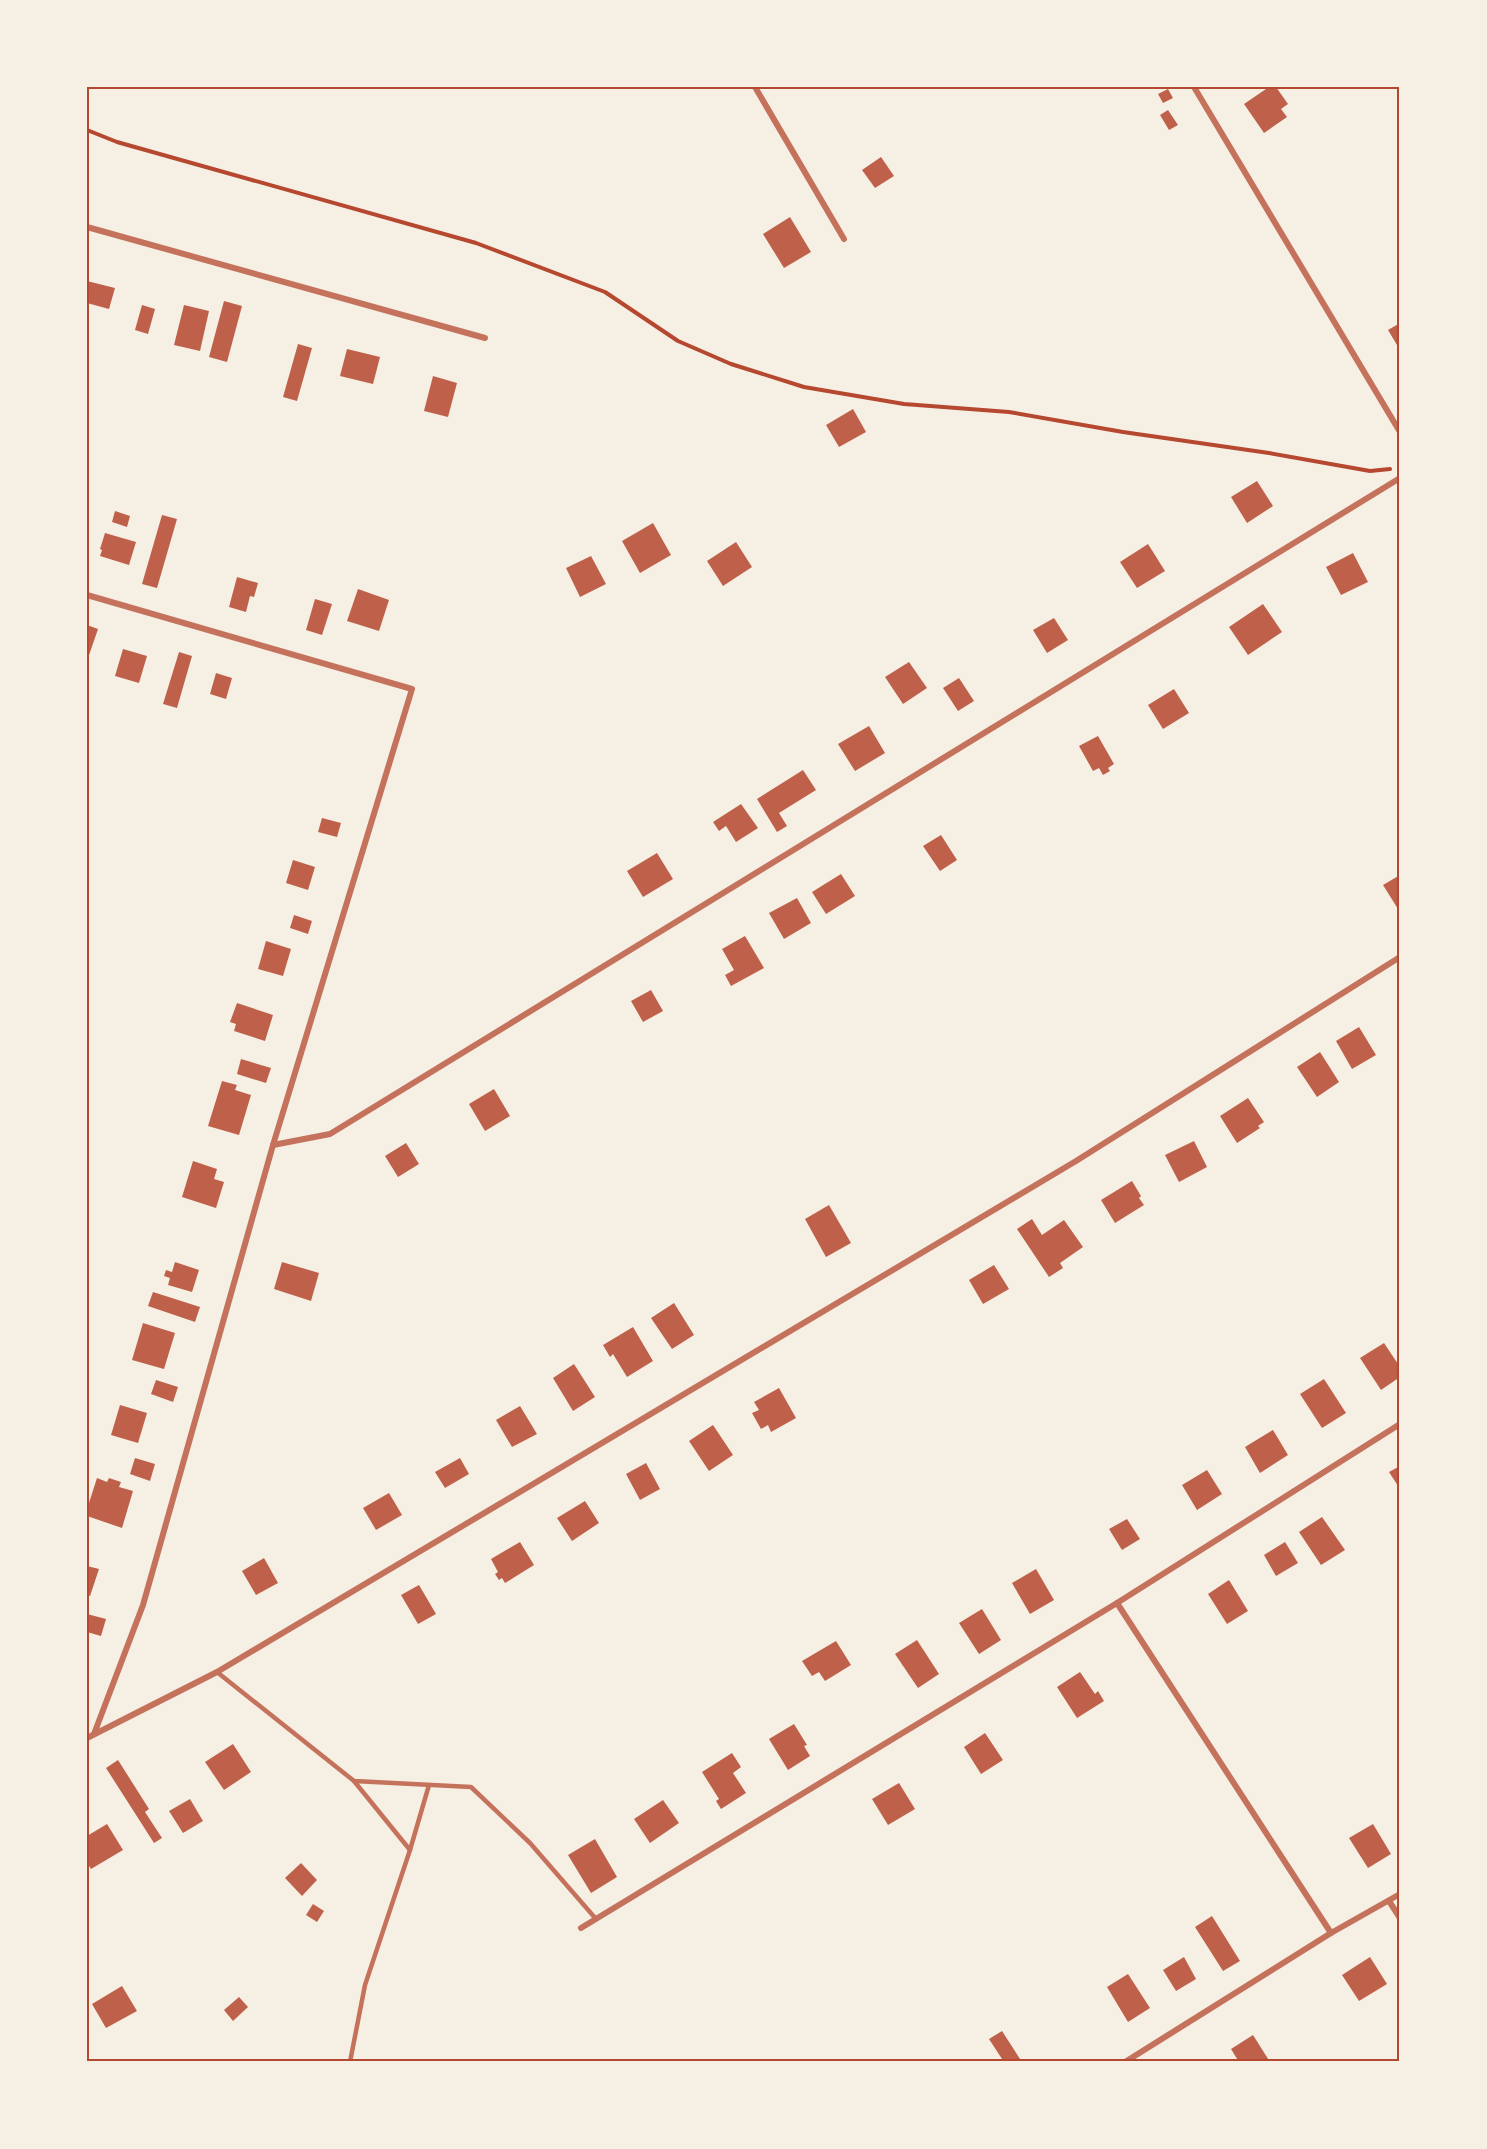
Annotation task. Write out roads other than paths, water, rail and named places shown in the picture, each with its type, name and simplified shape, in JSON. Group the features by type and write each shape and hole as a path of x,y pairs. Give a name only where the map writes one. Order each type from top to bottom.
{"street":[{"path":"754,87 844,239"},
{"path":"1194,87 1400,432"},
{"path":"87,227 485,338"},
{"path":"273,1145 330,1134 1400,478"},
{"path":"87,595 412,689 273,1145 142,1605 94,1734"},
{"path":"87,1738 217,1672 1076,1161 1400,957"},
{"path":"581,1928 1117,1603 1400,1424"},
{"path":"1117,1603 1331,1933"},
{"path":"1125,2062 1331,1933 1400,1894"},
{"path":"1389,1901 1400,1918"}],"lane":[{"path":"217,1672 354,1781 410,1850"},
{"path":"354,1781 471,1787 530,1843 596,1919"},
{"path":"350,2062 365,1985 429,1785"}]}
